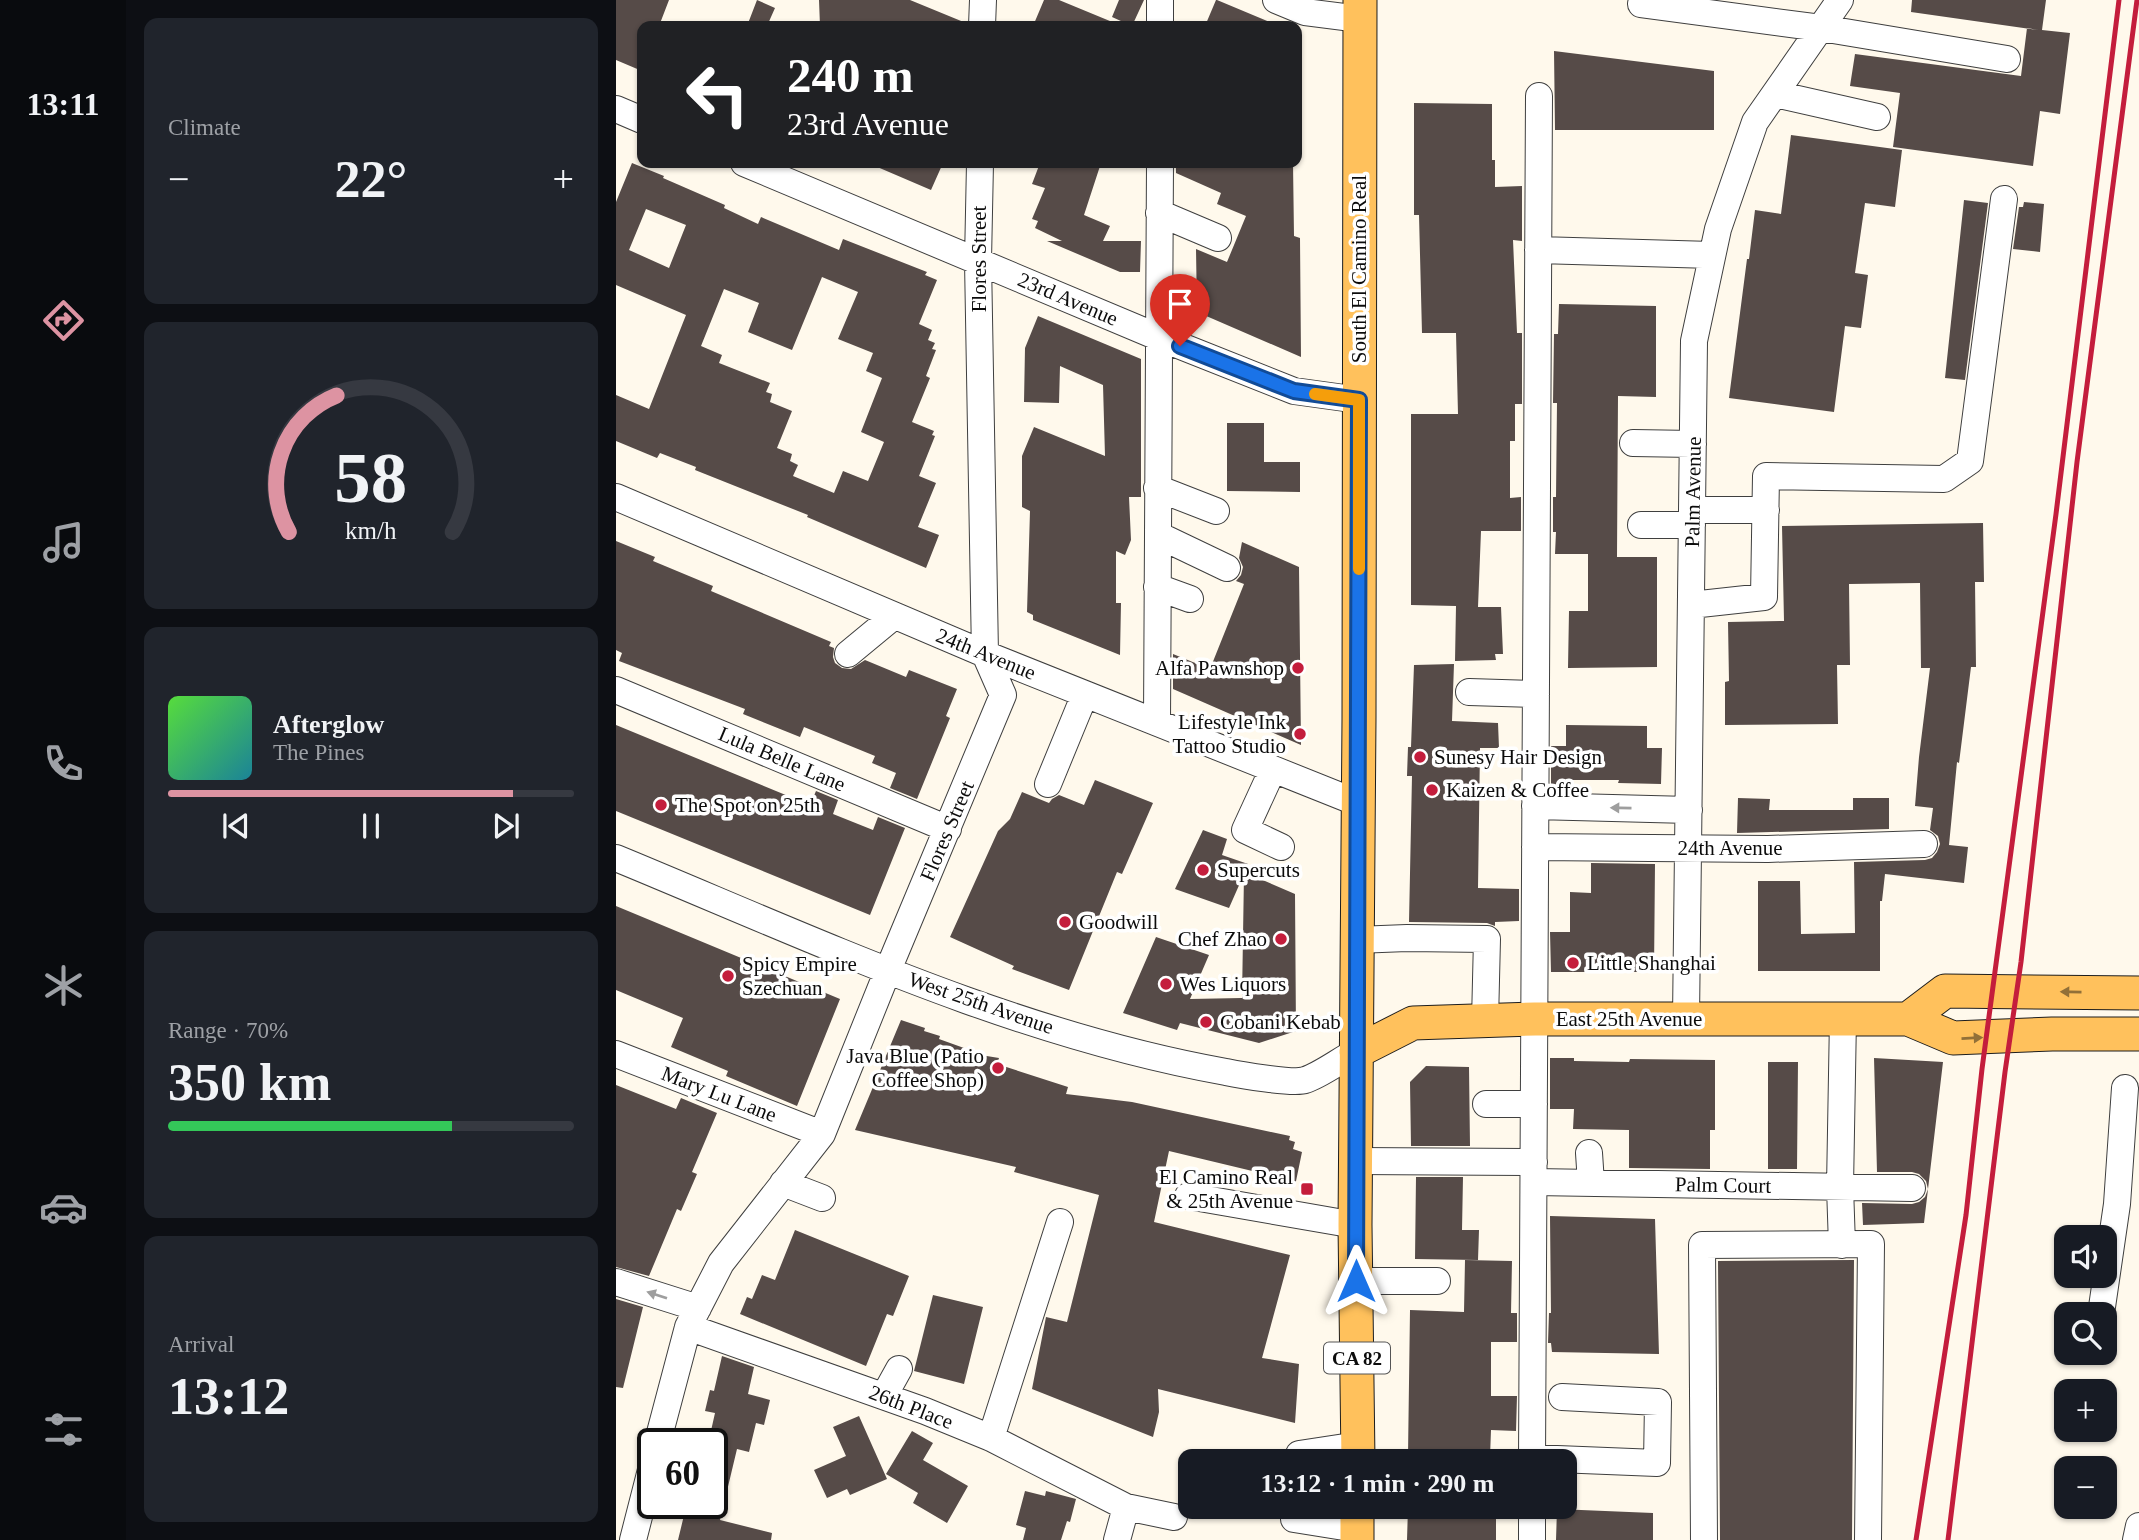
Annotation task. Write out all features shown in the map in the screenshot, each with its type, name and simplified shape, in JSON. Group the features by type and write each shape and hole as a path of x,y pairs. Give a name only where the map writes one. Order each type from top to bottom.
{"main road":[{"name":"South El Camino Real","path":"1358,1449 1355,1225 1360,10"},
{"path":"1908,1018 1945,991 2139,993"},
{"name":"East 25th Avenue","path":"1356,1052 1413,1023 1535,1019 1908,1018 1953,1038 2139,1034"}],"street":[{"path":"982,21 983,0"},
{"path":"1160,0 1160,21"},
{"path":"1276,0 1305,12 1360,10"},
{"name":"Palm Avenue","path":"1686,1019 1695,341 1718,229 1755,122 1840,0"},
{"path":"1641,4 1821,28 2007,59"},
{"path":"1775,94 1877,117"},
{"path":"1530,1449 1539,96"},
{"path":"616,109 637,118"},
{"name":"23rd Avenue","path":"756,168 1158,337 1294,391 1359,400"},
{"name":"Flores Street","path":"662,1428 693,1317 721,1263 822,1134 1003,695 985,654 978,261 980,168"},
{"path":"1157,722 1160,168"},
{"path":"1691,606 1764,597 1766,475 1944,479 1970,461 2004,199"},
{"path":"1159,213 1218,238"},
{"path":"1538,250 1712,255"},
{"path":"1633,443 1693,444"},
{"path":"1157,488 1216,511"},
{"name":"24th Avenue","path":"616,497 985,654 1358,803"},
{"path":"1641,524 1766,510"},
{"path":"1158,535 1227,568"},
{"path":"1157,587 1190,599"},
{"path":"848,654 894,616"},
{"name":"Lula Belle Lane","path":"616,690 948,829"},
{"path":"1469,692 1536,694"},
{"path":"1048,784 1085,694"},
{"path":"1273,769 1245,830 1281,847"},
{"path":"1535,806 1689,810"},
{"name":"24th Avenue","path":"1535,847 1768,849 1924,845"},
{"name":"West 25th Avenue","path":"616,858 888,970 992,1009 1170,1062 1235,1074 1303,1081 1356,1052"},
{"path":"1356,940 1487,939 1485,1021"},
{"path":"1842,1245 1840,1187 1843,1018"},
{"name":"Mary Lu Lane","path":"616,1054 822,1134"},
{"path":"2103,1302 2128,1207 2125,1088"},
{"path":"1486,1104 1534,1104"},
{"path":"1589,1153 1591,1182"},
{"name":"Palm Court","path":"1356,1161 1534,1172 1591,1182 1912,1188"},
{"path":"783,1183 822,1198"},
{"path":"1188,1196 1355,1225"},
{"path":"991,1438 1060,1222"},
{"path":"1704,1540 1702,1245 1871,1244 1868,1540"},
{"path":"1356,1281 1437,1281"},
{"name":"26th Place","path":"616,1282 693,1317 991,1438 1126,1507 1174,1517"},
{"path":"884,1396 899,1369"},
{"path":"1562,1397 1658,1402 1657,1463 1577,1461"},
{"path":"1117,1540 1126,1507"},
{"path":"616,1536 633,1540 638,1519"},
{"path":"1294,1519 1357,1525"},
{"path":"1532,1519 1532,1540"},
{"path":"2136,1540 2139,1526"}],"building":[{"path":"616,0 669,0 661,21 637,21 637,69 616,60"},
{"path":"757,0 775,8 769,21 749,21"},
{"path":"819,0 910,0 961,21 820,21"},
{"path":"1044,0 1059,0 1110,21 1035,21"},
{"path":"1119,0 1144,0 1134,21 1121,21 1112,17"},
{"path":"1217,0 1267,21 1207,21"},
{"path":"1912,0 2046,0 2042,30 2070,33 2060,114 2040,111 2033,166 1893,147 1900,93 1850,86 1855,54 2021,76 2027,28 1911,12"},
{"path":"1554,51 1714,71 1714,130 1555,130"},
{"path":"1414,103 1492,104 1495,187 1522,186 1522,241 1513,240 1517,333 1522,333 1522,404 1515,404 1515,441 1510,441 1510,498 1521,497 1521,531 1481,531 1478,607 1501,607 1503,654 1495,654 1496,660 1455,661 1456,606 1411,605 1411,414 1458,414 1456,333 1422,333 1419,215 1414,215"},
{"path":"1791,135 1902,150 1895,207 1865,203 1855,273 1868,275 1861,328 1845,326 1834,412 1729,398 1755,210 1781,214"},
{"path":"632,163 637,168 664,176 663,178 725,205 724,208 758,224 761,217 839,250 843,239 927,272 925,275 937,280 919,324 932,330 928,340 935,343 932,349 936,350 926,376 930,378 912,422 934,431 932,435 935,436 919,476 936,483 918,527 939,535 926,568 807,517 808,515 695,470 696,467 660,453 657,458 616,441 616,395 649,409 686,315 616,285 616,202","holes":["646,209 686,225 669,268 629,250","822,277 858,292 838,339 873,353 866,371 882,378 861,432 884,442 868,481 843,471 834,493 793,476 798,465 790,461 792,454 777,448 792,411 770,402 772,394 766,392 770,383 719,363 722,355 701,346 724,289 759,303 748,332 792,350"]},
{"path":"880,168 941,168 931,190"},
{"path":"1038,168 1099,168 1084,215 1110,226 1103,241 1141,241 1140,272 1120,272 1047,241 1062,241 1035,228 1038,221 1032,219 1045,188 1032,184"},
{"path":"1176,168 1293,168 1294,236 1300,238 1301,357 1197,312 1196,249 1227,262 1246,216 1217,204 1221,193 1176,173"},
{"path":"1964,200 1988,203 1965,380 1945,378"},
{"path":"2024,202 2044,204 2040,252 2013,249 2019,207 2023,207"},
{"path":"1559,304 1656,306 1656,397 1618,396 1617,557 1657,557 1657,667 1568,668 1569,611 1588,611 1588,554 1555,554 1553,497 1556,497 1557,403 1553,403 1554,334 1558,334"},
{"path":"1038,316 1141,359 1141,497 1129,497 1131,540 1125,555 1116,551 1116,603 1121,603 1120,655 1033,620 1033,615 1027,612 1030,511 1022,507 1022,456 1034,427 1105,456 1103,385 1060,366 1059,403 1024,402 1025,348"},
{"path":"1227,423 1264,423 1264,462 1300,462 1300,492 1227,491"},
{"path":"1983,523 1984,582 1975,582 1976,667 1971,667 1959,763 1957,762 1949,845 1968,847 1964,883 1885,874 1880,901 1880,971 1758,971 1758,881 1800,881 1801,934 1855,933 1854,862 1925,860 1932,858 1937,852 1940,844 1938,836 1930,830 1933,808 1915,806 1930,668 1921,668 1920,583 1849,584 1850,665 1837,665 1838,724 1725,725 1725,682 1729,681 1728,622 1784,621 1782,526"},
{"path":"616,541 655,557 653,561 713,586 711,591 831,642 829,646 834,648 835,663 842,668 851,669 865,660 906,677 909,670 957,689 946,716 950,718 917,799 890,788 896,773 872,763 875,756 804,727 800,737 743,714 745,709 619,661 622,653 616,650"},
{"path":"1242,542 1299,567 1301,745 1173,689 1173,654 1210,669 1244,584 1236,581 1243,567 1239,558"},
{"path":"1454,664 1452,721 1498,723 1499,748 1480,748 1478,888 1519,889 1519,921 1495,922 1495,926 1487,923 1409,922 1412,776 1407,776 1408,747 1411,747 1414,665"},
{"path":"616,725 810,805 816,791 838,800 833,814 873,830 878,817 905,828 870,915 616,811"},
{"path":"1566,725 1647,726 1647,748 1662,748 1661,784 1618,783 1619,780 1569,780 1569,791 1551,791 1551,746 1566,746"},
{"path":"1095,780 1153,803 1122,874 1117,872 1069,990 1012,969 1014,966 950,937 998,831 1010,819 1022,792 1049,803 1059,795 1084,805"},
{"path":"1738,798 1770,799 1769,810 1853,810 1853,798 1889,798 1889,829 1737,833"},
{"path":"1203,830 1227,839 1222,855 1248,864 1244,872 1295,894 1296,1031 1259,1043 1180,1023 1177,1030 1123,1013 1156,937 1209,955 1190,999 1242,998 1244,874 1229,908 1175,889"},
{"path":"1591,863 1655,864 1654,972 1551,972 1550,932 1570,932 1570,892 1591,893"},
{"path":"616,906 840,999 797,1106 726,1076 728,1071 671,1047 683,1018 616,990"},
{"path":"901,1020 925,1028 924,1031 940,1036 939,1039 964,1048 962,1052 999,1058 997,1064 1068,1087 1066,1094 1132,1102 1290,1136 1289,1140 1295,1142 1293,1149 1302,1152 1295,1186 1268,1178 1269,1175 1169,1151 1154,1222 1290,1255 1262,1358 1299,1364 1295,1423 1158,1389 1159,1412 1153,1437 1032,1389 1046,1317 1067,1322 1099,1195 1014,1172 1016,1167 855,1130"},
{"path":"1550,1058 1629,1062 1630,1059 1715,1060 1715,1130 1710,1130 1710,1169 1629,1168 1629,1130 1573,1129 1574,1109 1550,1109"},
{"path":"1874,1058 1943,1062 1924,1223 1863,1225 1862,1203 1912,1204 1925,1197 1928,1189 1926,1181 1919,1174 1877,1172"},
{"path":"1768,1062 1798,1062 1797,1169 1768,1169"},
{"path":"1426,1066 1469,1067 1470,1146 1411,1146 1410,1082"},
{"path":"616,1085 676,1109 681,1098 717,1113 692,1172 697,1174 681,1211 677,1209 649,1276 616,1267"},
{"path":"1416,1177 1463,1177 1462,1230 1479,1230 1478,1260 1415,1259"},
{"path":"1550,1216 1655,1219 1659,1354 1552,1352 1551,1343 1548,1343 1551,1313"},
{"path":"795,1230 909,1276 893,1316 887,1314 866,1366 740,1314 747,1297 752,1299 762,1275 775,1280"},
{"path":"1465,1260 1512,1261 1511,1313 1517,1313 1517,1342 1491,1342 1491,1396 1517,1396 1516,1431 1491,1430 1490,1449 1408,1449 1410,1310 1464,1312"},
{"path":"1854,1260 1852,1540 1720,1540 1718,1261"},
{"path":"933,1295 983,1307 964,1384 914,1371"},
{"path":"616,1299 643,1307 623,1388 616,1387"},
{"path":"722,1356 754,1367 748,1394 770,1400 764,1425 756,1423 749,1452 737,1449 728,1487 728,1428 712,1428 715,1413 705,1411 710,1390 714,1391"},
{"path":"859,1416 887,1479 850,1495 847,1489 827,1498 814,1470 846,1456 833,1427"},
{"path":"912,1431 933,1443 923,1460 968,1486 947,1523 913,1503 918,1493 886,1474"},
{"path":"1025,1491 1045,1496 1046,1491 1076,1499 1070,1522 1067,1521 1061,1540 1023,1540 1026,1528 1016,1525"},
{"path":"1577,1510 1653,1513 1653,1540 1556,1540 1557,1519 1577,1519"},
{"path":"683,1519 720,1519 772,1533 771,1540 678,1540"},
{"path":"1408,1519 1496,1519 1496,1540 1407,1540"}],"railway":[{"path":"1916,1540 1966,1215 1982,1069 2056,514 2119,0"},
{"path":"1948,1540 2021,962 2077,462 2137,0"}],"slow traffic":[{"path":"1315,394 1359,400 1359,569"}],"place":[{"name":"Alfa Pawnshop","path":"1298,668"},
{"name":"Lifestyle Ink Tattoo Studio","path":"1300,734"},
{"name":"Sunesy Hair Design","path":"1420,757"},
{"name":"Kaizen & Coffee","path":"1432,790"},
{"name":"The Spot on 25th","path":"661,805"},
{"name":"Supercuts","path":"1203,870"},
{"name":"Goodwill","path":"1065,922"},
{"name":"Chef Zhao","path":"1281,939"},
{"name":"Little Shanghai","path":"1573,963"},
{"name":"Spicy Empire Szechuan","path":"728,976"},
{"name":"Wes Liquors","path":"1166,984"},
{"name":"Cobani Kebab","path":"1206,1022"},
{"name":"Java Blue (Patio Coffee Shop)","path":"998,1068"},
{"name":"El Camino Real & 25th Avenue","path":"1307,1189"}],"route":[{"path":"1180,346 1294,391 1359,400 1356,1281"}]}
